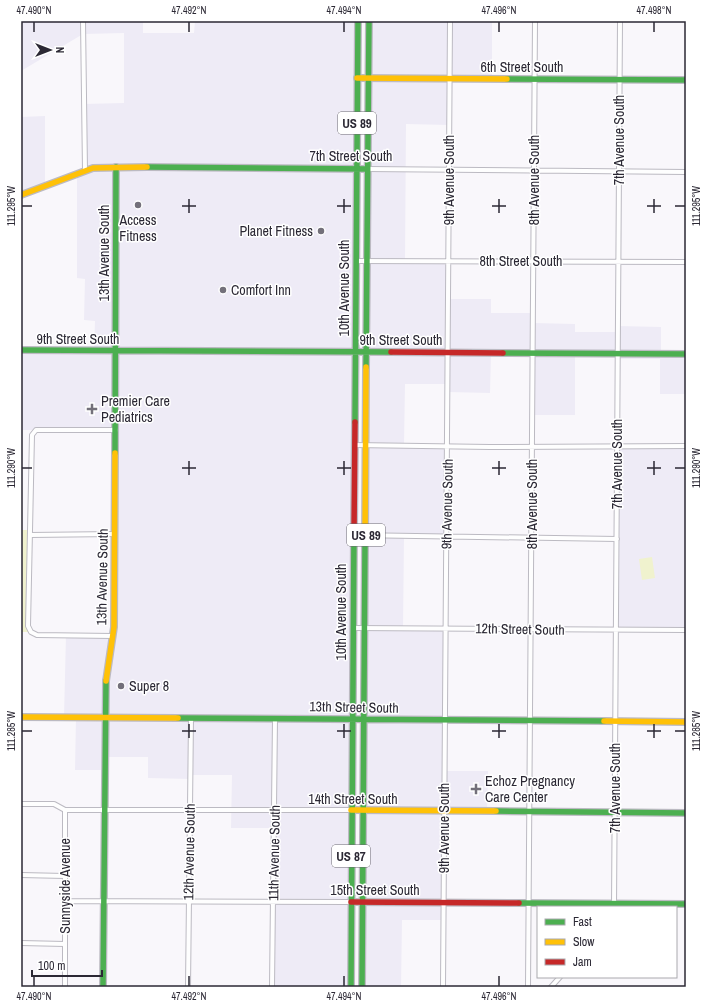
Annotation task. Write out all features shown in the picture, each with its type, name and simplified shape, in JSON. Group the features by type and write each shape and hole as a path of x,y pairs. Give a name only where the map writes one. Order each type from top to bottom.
{"main road":[{"name":"10th Avenue South","path":"351,987 351,810 354,628 353,536 356,352 358,21"},
{"name":"10th Avenue South","path":"362,987 368,21"},
{"name":"6th Street South","path":"357,78 686,80"},
{"name":"13th Avenue South","path":"103,987 106,680 113,636 115,534 116,167"},
{"name":"7th Street South","path":"21,195 93,168 368,169"},
{"name":"9th Street South","path":"21,350 686,354"},
{"name":"13th Street South","path":"21,717 686,722"},
{"name":"14th Street South","path":"351,810 686,813"},
{"name":"15th Street South","path":"351,902 529,903 614,906 686,904"}],"street":[{"path":"83,21 85,171"},
{"name":"9th Avenue South","path":"443,987 450,21"},
{"name":"8th Avenue South","path":"528,987 535,21"},
{"name":"7th Avenue South","path":"614,906 620,21"},
{"name":"7th Street South","path":"368,169 686,172"},
{"name":"8th Street South","path":"356,261 686,262"},
{"path":"113,636 37,635 31,632 28,626 33,432 36,430 116,430"},
{"path":"354,445 686,446"},
{"path":"30,535 115,534"},
{"path":"353,536 617,539"},
{"name":"12th Street South","path":"354,628 686,630"},
{"name":"12th Avenue South","path":"188,987 191,718"},
{"name":"11th Avenue South","path":"272,987 275,718"},
{"name":"14th Street South","path":"21,804 54,804 65,810 351,810"},
{"name":"Sunnyside Avenue","path":"65,810 65,987"},
{"path":"21,875 65,876"},
{"name":"15th Street South","path":"65,901 351,902"},
{"path":"21,943 65,944"},
{"path":"550,987 559,978"}],"shaded area":[{"path":"21,21 143,21 143,33 194,33 195,21 358,21 351,987 272,987 274,828 231,828 232,775 190,775 190,779 148,778 148,757 106,757 105,770 75,770 76,718 64,717 66,635 113,636 115,430 21,430 21,350 94,351 95,321 84,320 85,279 77,278 77,174 85,171 84,104 124,103 124,33 83,34 21,71"},
{"path":"369,21 492,21 492,79 450,79 449,125 406,124 405,261 448,261 448,299 491,299 491,313 533,313 533,323 575,324 575,332 618,332 618,326 661,327 661,353 686,354 686,394 660,394 660,359 618,359 618,354 575,353 575,415 533,415 533,353 491,352 490,393 448,392 447,384 405,384 404,444 448,445 447,537 404,537 403,628 446,628 445,771 488,771 487,810 445,811 444,920 402,920 401,987 362,987"},
{"path":"45,116 45,186 21,195 21,117"},
{"path":"617,446 686,446 686,630 616,630"}],"green space":[{"path":"21,530 30,530 28,626 31,632 21,632"},
{"path":"652,557 655,578 642,580 639,559"}],"traffic: fast":[{"path":"355,422 358,21"},
{"path":"366,367 369,21"},
{"path":"507,79 686,80"},
{"path":"115,453 116,167"},
{"path":"147,167 367,169"},
{"path":"21,350 391,352"},
{"path":"503,353 686,354"},
{"path":"351,987 354,531"},
{"path":"362,987 365,542"},
{"path":"103,987 106,681"},
{"path":"178,718 604,721"},
{"path":"496,811 686,813"},
{"path":"519,903 686,904"}],"traffic: slow":[{"path":"357,78 507,79"},
{"path":"21,195 93,168 147,167"},
{"path":"365,542 366,367"},
{"path":"106,681 114,627 115,453"},
{"path":"21,717 178,718"},
{"path":"604,721 686,722"},
{"path":"351,810 496,811"}],"traffic: jam":[{"path":"391,352 503,353"},
{"path":"354,531 355,422"},
{"path":"351,902 519,903"}],"place":[{"name":"Access Fitness","path":"138,205"},
{"name":"Planet Fitness","path":"321,231"},
{"name":"Comfort Inn","path":"223,290"},
{"name":"Premier Care Pediatrics","path":"92,409"},
{"name":"Super 8","path":"121,686"},
{"name":"Echoz Pregnancy Care Center","path":"476,789"}]}
